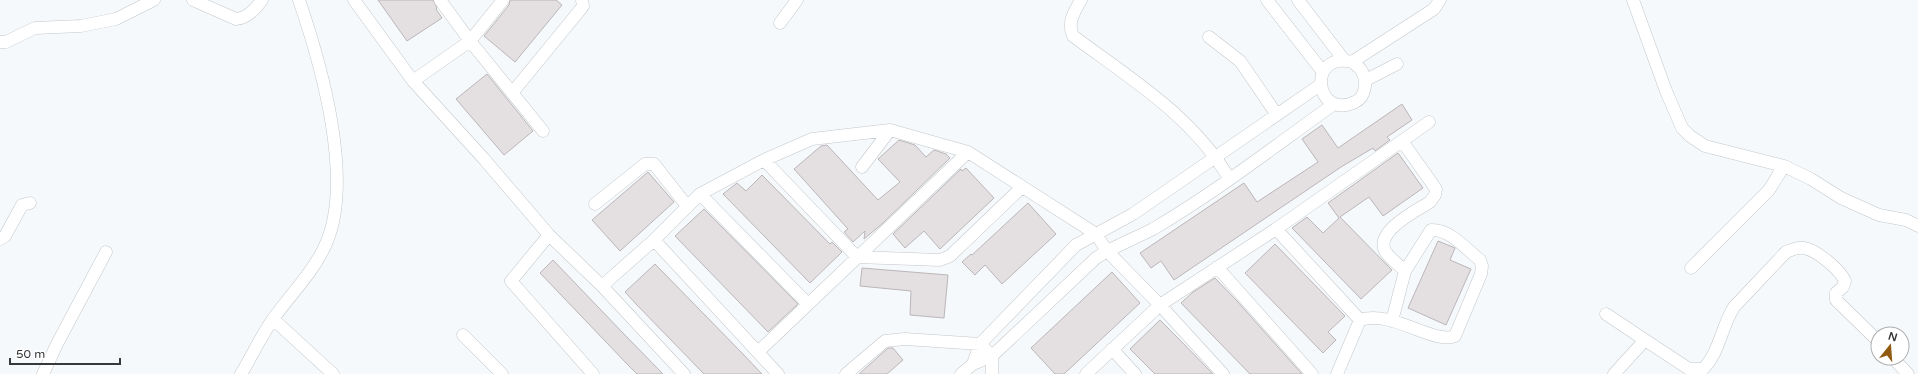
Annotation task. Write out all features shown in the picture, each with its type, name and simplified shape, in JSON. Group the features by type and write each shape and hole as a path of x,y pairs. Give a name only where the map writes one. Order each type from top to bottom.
{"street":[{"path":"0,42 6,42 35,28 81,26 116,19 154,0"},
{"path":"192,0 236,19 242,18 253,12 262,0"},
{"path":"242,374 273,319 315,266 325,246 335,208 337,170 327,94 300,0"},
{"path":"354,0 413,81 484,159 549,235 602,286 684,374"},
{"path":"440,0 470,41 543,132"},
{"path":"413,81 470,41 503,0"},
{"path":"512,93 580,10 583,6 582,0"},
{"path":"780,23 797,0"},
{"path":"1081,0 1069,28 1073,36 1170,107 1216,157 1229,178"},
{"path":"1267,0 1322,72"},
{"path":"1298,0 1348,61 1361,69 1366,80 1364,92 1357,101 1346,106 1334,104 1324,97 1320,85 1322,72 1332,63 1348,61 1434,9 1440,0"},
{"path":"1633,0 1666,91 1682,128 1690,136 1705,146 1784,166 1841,198 1879,215 1906,220 1918,226"},
{"path":"1209,37 1240,61 1277,115"},
{"path":"1366,80 1397,64"},
{"path":"973,364 980,344 1076,245 1132,214 1320,85"},
{"path":"961,374 973,364 992,356 1096,258 1152,229 1229,178 1334,104"},
{"path":"1086,374 1160,305 1276,229 1429,122"},
{"path":"602,286 654,240 700,194 764,160 812,139 890,130 968,152 1021,188 1096,234 1107,251 1160,305 1223,374"},
{"path":"862,167 890,130"},
{"path":"1402,141 1436,189 1435,196 1430,202 1387,231 1383,242 1385,251 1405,271"},
{"path":"758,352 807,303 968,152"},
{"path":"764,160 857,257 940,260 950,256 1021,188"},
{"path":"595,204 645,164 650,163 654,164 687,206"},
{"path":"1691,268 1769,190 1784,166"},
{"path":"700,194 807,303"},
{"path":"0,239 5,236 22,206 30,203"},
{"path":"1276,229 1360,320"},
{"path":"1360,320 1370,317 1392,321 1444,338 1455,336 1481,274 1482,266 1480,260 1448,234 1439,230 1431,230 1405,271 1392,321"},
{"path":"549,235 511,281 593,374"},
{"path":"654,240 778,374"},
{"path":"1606,314 1689,369 1703,369 1712,360 1727,318 1734,307 1786,252 1796,248 1805,248 1838,269 1845,281 1843,286 1836,293 1836,300 1870,333"},
{"path":"43,374 57,344 106,252"},
{"path":"1217,267 1312,374"},
{"path":"273,319 333,374"},
{"path":"1337,374 1360,320"},
{"path":"463,336 502,374"},
{"path":"846,374 885,341 905,339 980,344 992,356 992,374"},
{"path":"1614,374 1645,340"},
{"path":"1112,349 1135,374"},
{"path":"1900,366 1908,374"}],"building":[{"path":"378,0 433,0 437,8 436,9 442,18 407,41"},
{"path":"510,0 556,0 562,5 515,62 484,36 509,5"},
{"path":"487,74 533,131 504,155 456,99"},
{"path":"1402,104 1412,120 1387,137 1390,140 1375,151 1373,148 1341,167 1174,280 1161,261 1151,268 1140,253 1244,183 1257,202 1318,162 1302,139 1322,125 1338,148"},
{"path":"899,140 915,145 926,157 934,150 946,154 950,158 883,223 864,239 865,231 853,242 844,232 848,229 794,169 821,146 827,145 878,200 900,182 878,159"},
{"path":"1398,153 1423,188 1383,216 1369,197 1340,217 1392,270 1361,299 1292,228 1307,217 1323,233 1339,218 1328,203"},
{"path":"966,168 994,198 940,249 924,231 905,248 893,234 961,169 962,171"},
{"path":"648,172 674,202 620,251 592,220"},
{"path":"762,175 830,244 832,242 842,252 810,283 723,194 737,183 746,191"},
{"path":"1028,203 1056,234 1002,284 985,265 975,275 962,262 971,254 972,255"},
{"path":"704,209 798,304 768,332 675,236"},
{"path":"1438,241 1455,248 1450,260 1471,269 1446,325 1408,308"},
{"path":"1275,244 1345,316 1328,332 1336,340 1323,353 1245,273"},
{"path":"553,260 663,374 637,374 627,364 540,273"},
{"path":"655,264 762,374 704,374 625,292"},
{"path":"862,268 948,275 944,318 910,315 911,291 860,286"},
{"path":"1112,272 1140,303 1064,374 1055,374 1031,348"},
{"path":"1215,278 1302,374 1250,374 1181,303 1193,292"},
{"path":"1160,320 1213,374 1155,374 1130,349"},
{"path":"888,348 893,348 903,360 887,374 859,374"}]}
